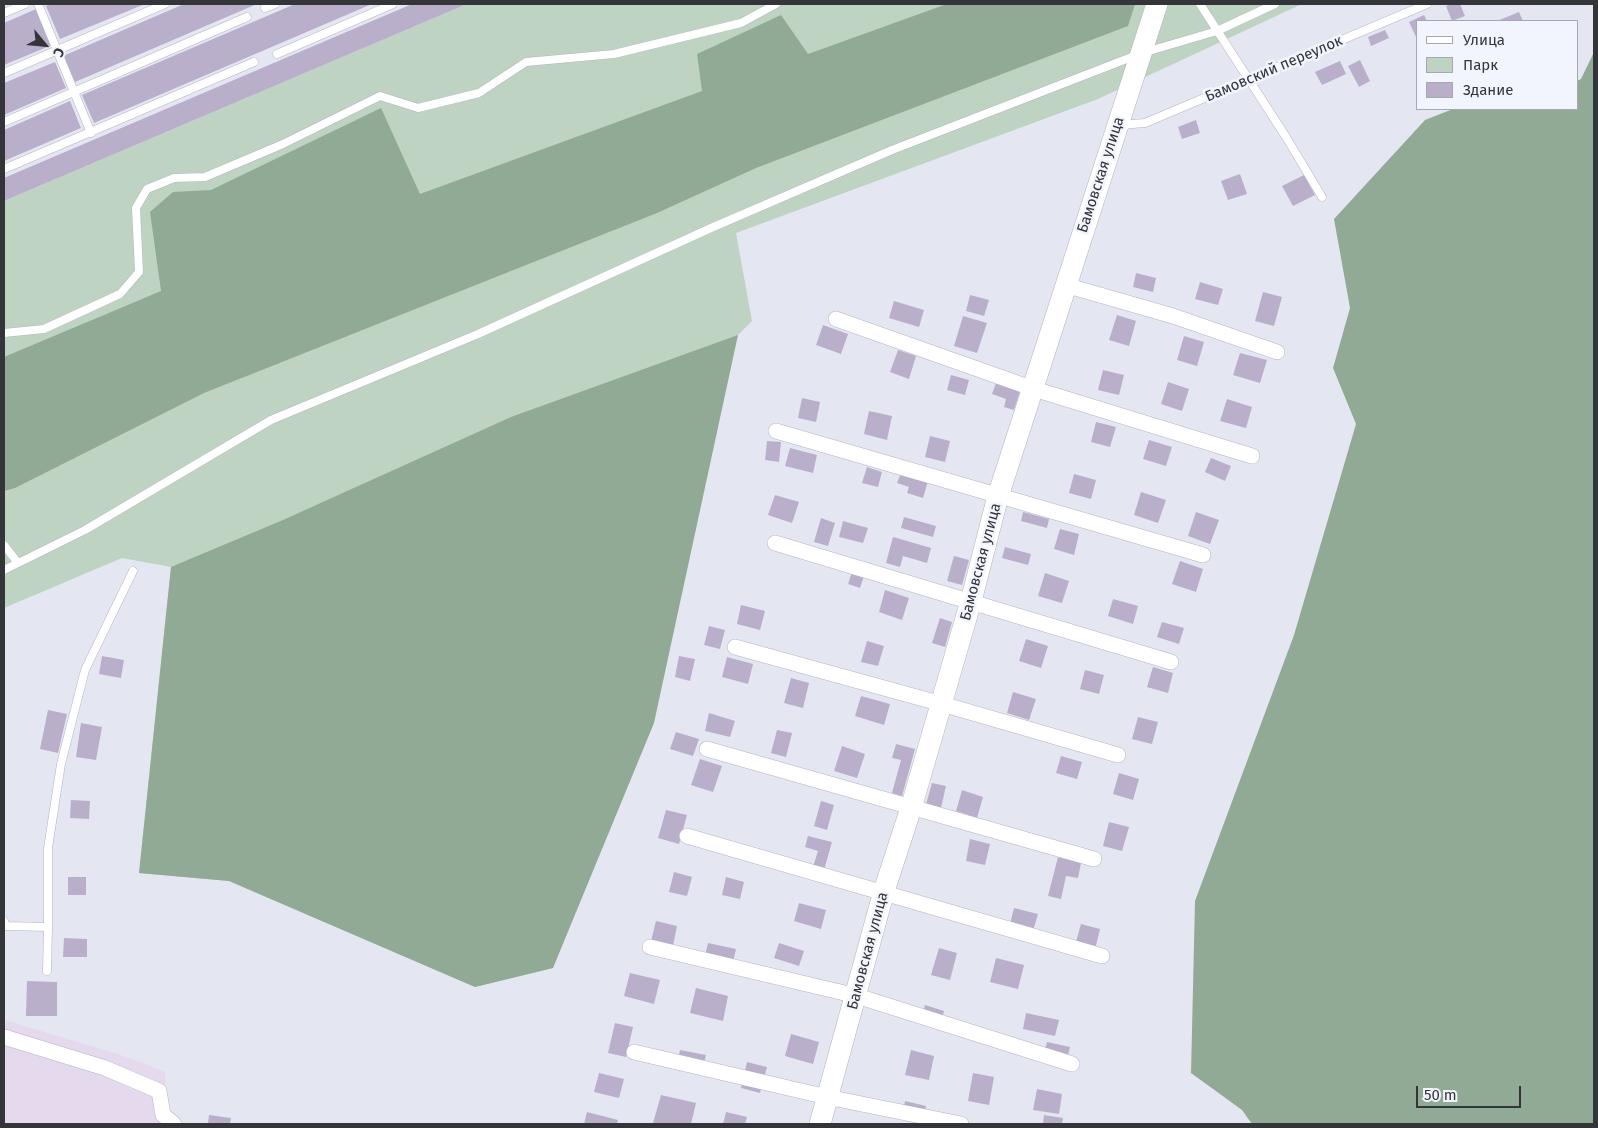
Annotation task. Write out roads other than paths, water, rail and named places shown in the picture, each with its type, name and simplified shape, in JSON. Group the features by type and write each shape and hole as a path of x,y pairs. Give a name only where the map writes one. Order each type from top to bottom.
{"street":[{"name":"Бамовская улица","path":"820,1124 857,996 884,891 911,808 971,602 998,496 1157,4"},
{"path":"1065,285 1173,316 1278,352"},
{"path":"836,319 1034,389 1252,456"},
{"path":"776,431 1203,555"},
{"path":"775,543 1171,662"},
{"path":"735,647 1118,755"},
{"path":"708,749 1094,859"},
{"path":"687,836 884,891 1102,956"},
{"path":"650,946 857,996 1072,1064"},
{"path":"4,1037 105,1068 159,1091 163,1115 174,1124"},
{"path":"634,1052 827,1097 961,1124"}],"lane":[{"path":"4,13 25,4"},
{"path":"38,4 91,133"},
{"path":"4,73 165,4"},
{"path":"264,8 275,4"},
{"path":"277,54 393,4"},
{"path":"4,334 44,328 120,294 139,272 136,208 147,188 174,178 205,177 283,144 380,96 418,108 478,93 526,62 614,54 741,22 776,4"},
{"path":"1200,4 1322,197"},
{"path":"4,570 85,530 271,420 478,334 711,228 892,150 1142,53 1217,31 1275,4"},
{"name":"Бамовский переулок","path":"1118,125 1146,123 1427,4"},
{"path":"4,122 247,17"},
{"path":"4,169 254,62"},
{"path":"4,545 18,563"},
{"path":"47,971 48,848 61,764 85,670 133,571"},
{"path":"4,921 6,926 48,927"}]}
